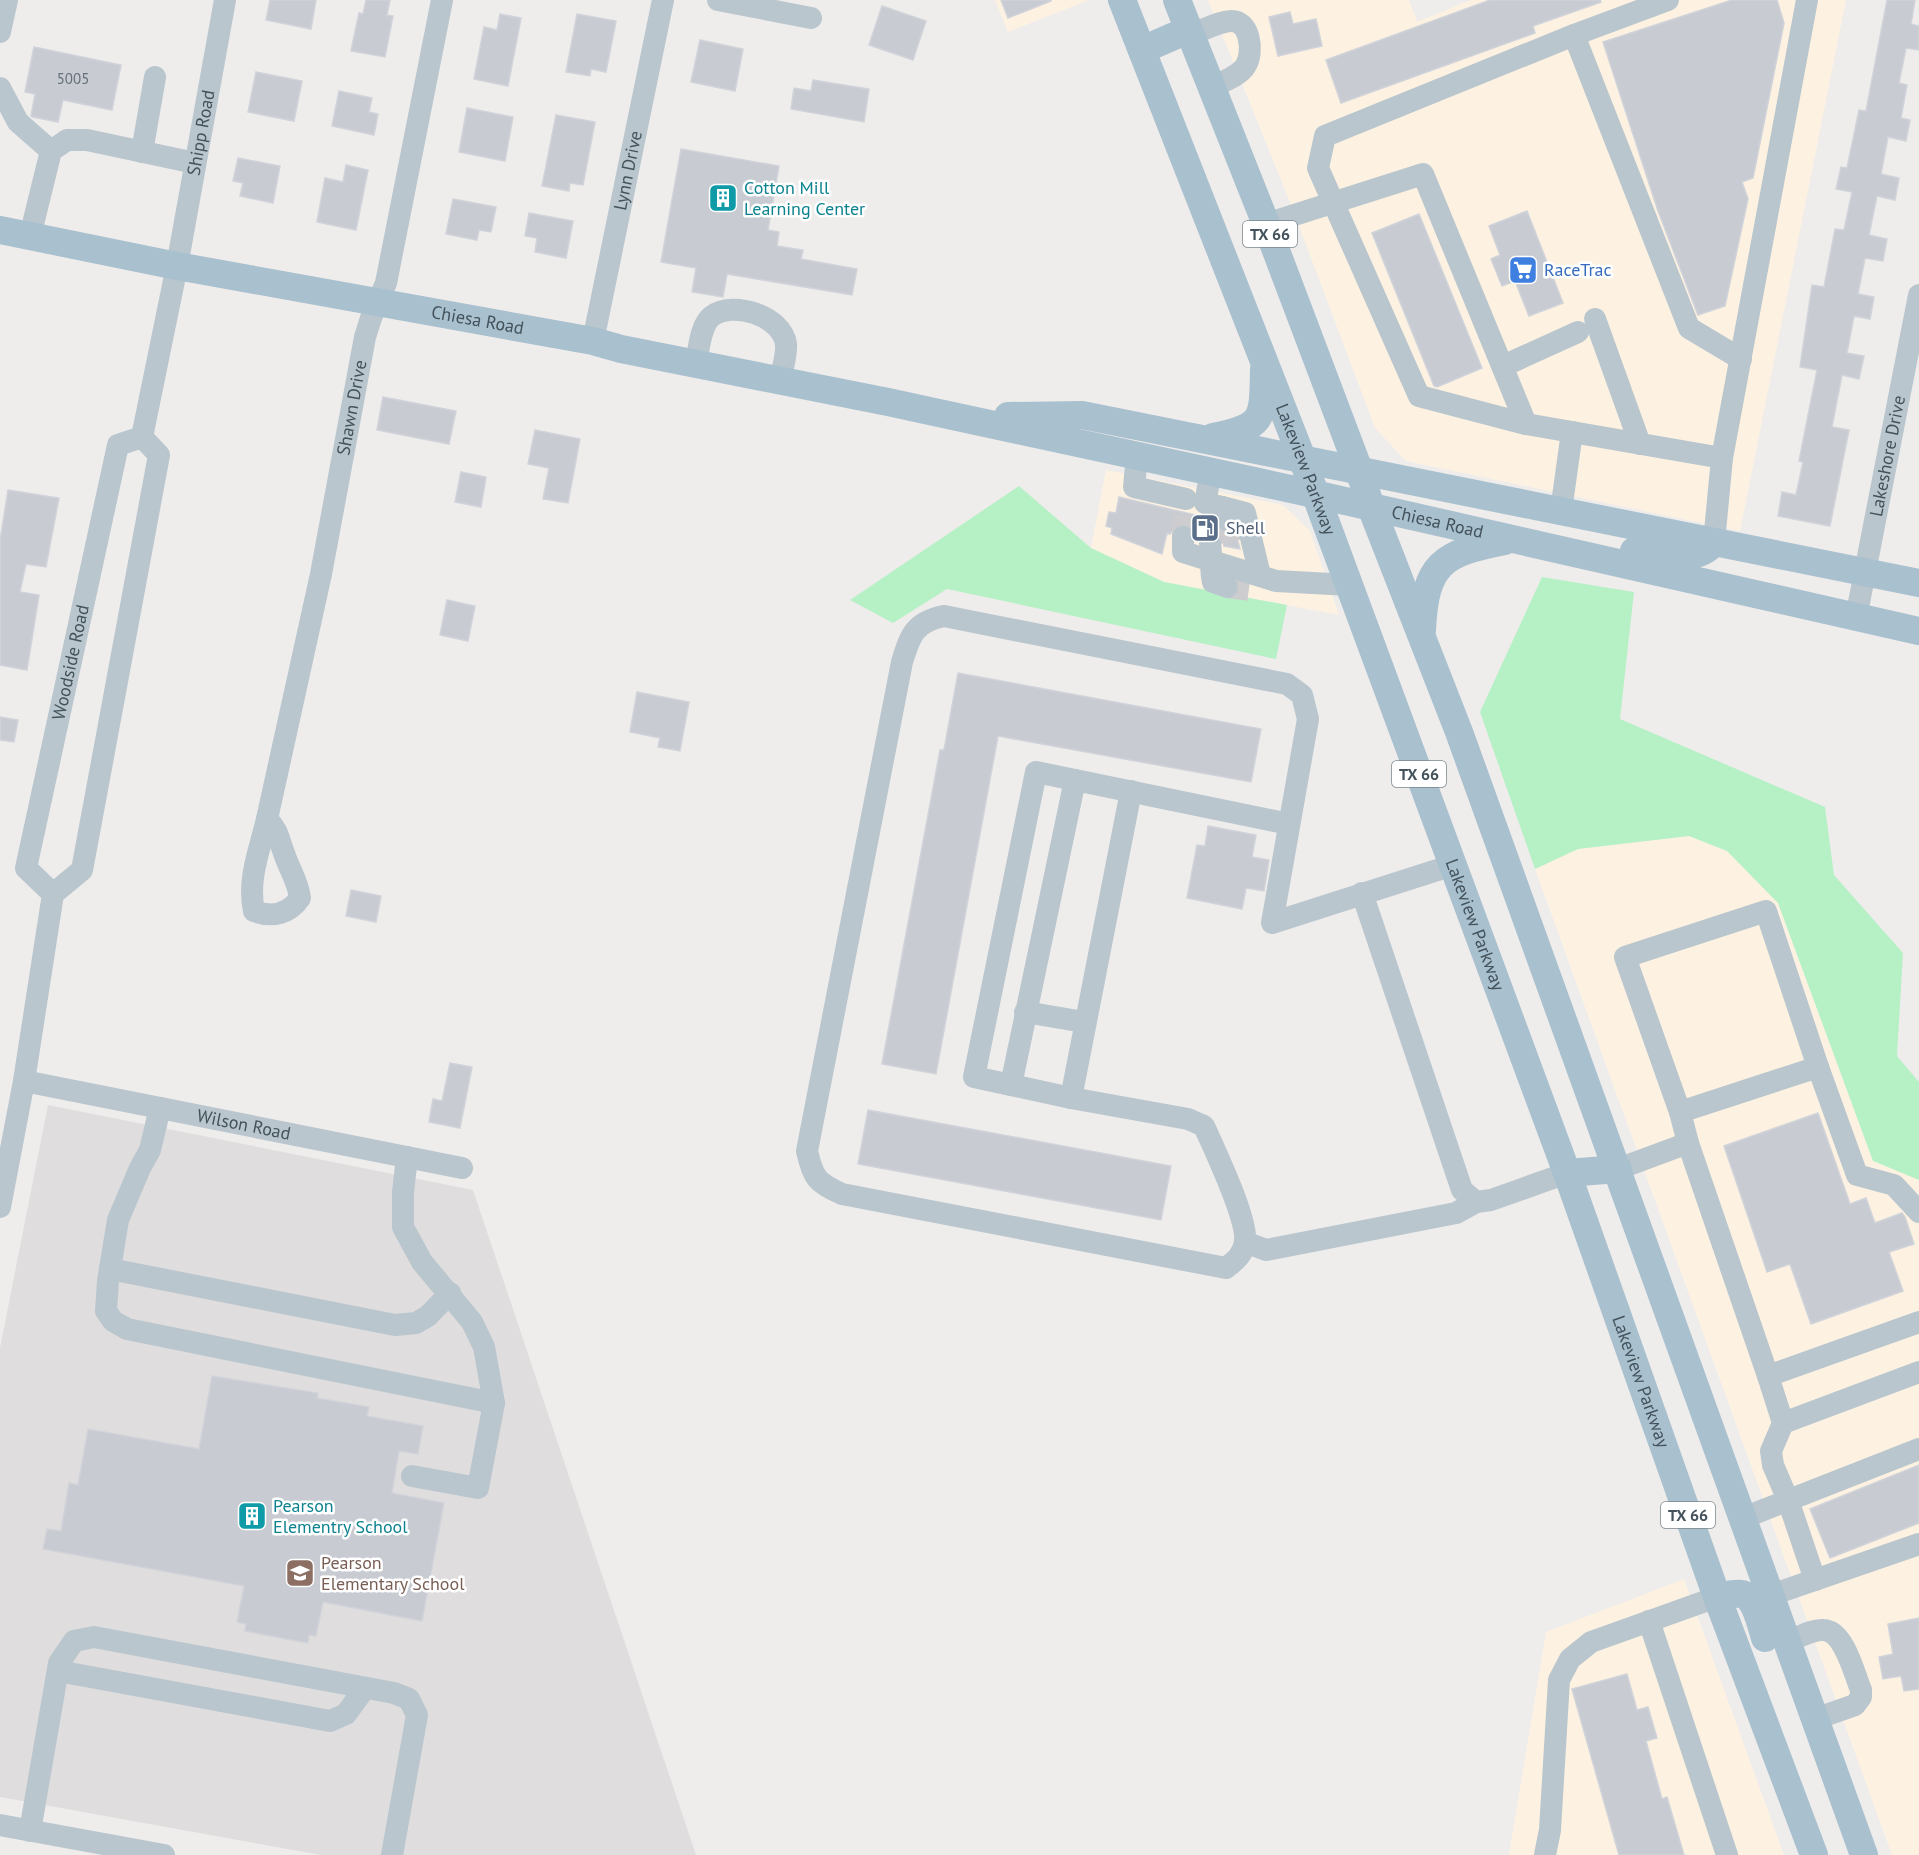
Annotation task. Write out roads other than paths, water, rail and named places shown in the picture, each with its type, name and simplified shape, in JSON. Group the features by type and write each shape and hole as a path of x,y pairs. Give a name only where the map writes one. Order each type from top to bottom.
{"main road":[{"name":"Lakeview Parkway","path":"1122,0 1302,458 1567,1173 1717,1597 1815,1855"},
{"name":"TX 66","path":"1177,0 1266,224 1371,507 1459,732 1864,1855"},
{"path":"1142,50 1189,32"},
{"name":"Chiesa Road","path":"0,230 177,266 593,341 621,349 1211,471 1919,631"},
{"path":"1203,439 1236,433 1249,428 1256,422 1263,405 1264,361"},
{"name":"Chiesa Road","path":"955,417 1082,415 1919,583"},
{"path":"1421,635 1423,601 1432,573 1450,558 1469,548 1512,539"},
{"path":"1570,553 1621,549 1668,556 1689,555 1709,548 1714,542"},
{"path":"1567,1173 1618,1169"},
{"path":"1717,1597 1743,1594 1753,1602 1787,1691 1817,1724"}],"street":[{"path":"0,32 7,0"},
{"name":"Shipp Road","path":"177,266 225,0"},
{"name":"Shawn Drive","path":"267,819 319,586 365,337 386,283 442,0"},
{"name":"Lynn Drive","path":"593,341 663,0"},
{"path":"718,0 811,18"},
{"path":"1668,0 1574,35 1325,136 1318,168 1419,396 1526,424 1722,458"},
{"path":"1714,542 1722,458 1807,0"},
{"path":"1189,32 1230,21 1239,22 1248,34 1251,48 1246,66 1233,76 1211,87"},
{"path":"1574,35 1689,328 1741,359"},
{"path":"142,152 155,77"},
{"path":"0,88 18,122 51,152"},
{"path":"30,236 51,152 67,140 87,140 195,163"},
{"path":"1266,224 1423,174 1526,424"},
{"path":"0,1207 24,1081 53,894 82,870 159,455 142,437 177,266"},
{"name":"Lakeshore Drive","path":"1856,618 1919,295"},
{"path":"696,364 702,334 713,315 724,311 754,313 769,319 780,330 786,342 786,355 780,381"},
{"path":"1503,366 1586,326 1640,444"},
{"path":"1561,510 1572,432"},
{"name":"Woodside Road","path":"53,894 26,868 118,445 142,437"},
{"path":"1137,455 1134,487 1205,510 1245,513 1249,575"},
{"path":"1205,510 1211,471"},
{"path":"1183,537 1183,552 1211,552 1249,575 1349,585"},
{"path":"1289,824 1036,772 974,1077 1071,1098 1188,1119 1204,1126 1242,1219 1245,1242 1239,1258 1226,1268 842,1194 824,1186 812,1173 807,1151 902,662 910,636 927,619 944,616 1287,684 1302,694 1308,718 1272,922 1452,865"},
{"path":"1011,1085 1075,780"},
{"path":"1071,1098 1084,1022 1131,791"},
{"path":"1362,892 1462,1190 1476,1202"},
{"path":"1815,1580 1788,1500 1773,1465 1771,1451 1783,1423 1688,1143 1680,1112 1625,957 1766,911 1857,1175 1894,1185 1919,1212"},
{"path":"1025,1012 1084,1022"},
{"path":"1680,1112 1818,1067"},
{"name":"Wilson Road","path":"24,1081 462,1168"},
{"path":"160,1108 150,1150 118,1220 106,1311 113,1321 127,1329 494,1403"},
{"path":"1618,1169 1688,1143"},
{"path":"407,1157 403,1192 403,1227 422,1262 472,1322 484,1347 494,1403 478,1488 412,1476"},
{"path":"1245,1242 1266,1250 1456,1213 1476,1202 1491,1200 1567,1173"},
{"path":"110,1269 395,1325 416,1323 428,1316 450,1293"},
{"path":"1768,1376 1919,1322"},
{"path":"1783,1423 1919,1372"},
{"path":"1743,1518 1919,1449"},
{"path":"1771,1595 1919,1544"},
{"path":"1545,1855 1550,1830 1559,1680 1570,1659 1591,1642 1717,1597"},
{"path":"1649,1621 1727,1855"},
{"path":"1787,1642 1821,1629 1830,1631 1842,1642 1861,1690 1861,1697 1855,1705 1817,1724"},
{"path":"30,1831 59,1663 74,1641 94,1637 365,1688 409,1699 417,1716 392,1855"},
{"path":"58,1671 330,1721 346,1714 365,1688"},
{"path":"0,1825 164,1855"}],"tunnel":[{"path":"1183,537 1185,511"},
{"path":"1207,516 1210,543"},
{"path":"1227,520 1233,547"},
{"path":"1227,587 1257,591"}],"place":[{"name":"Cotton Mill Learning Center","path":"723,198"},
{"name":"RaceTrac","path":"1523,270"},
{"name":"Shell","path":"1205,528"},
{"name":"Pearson Elementry School","path":"252,1516"},
{"name":"Pearson Elementary School","path":"300,1573"}]}
